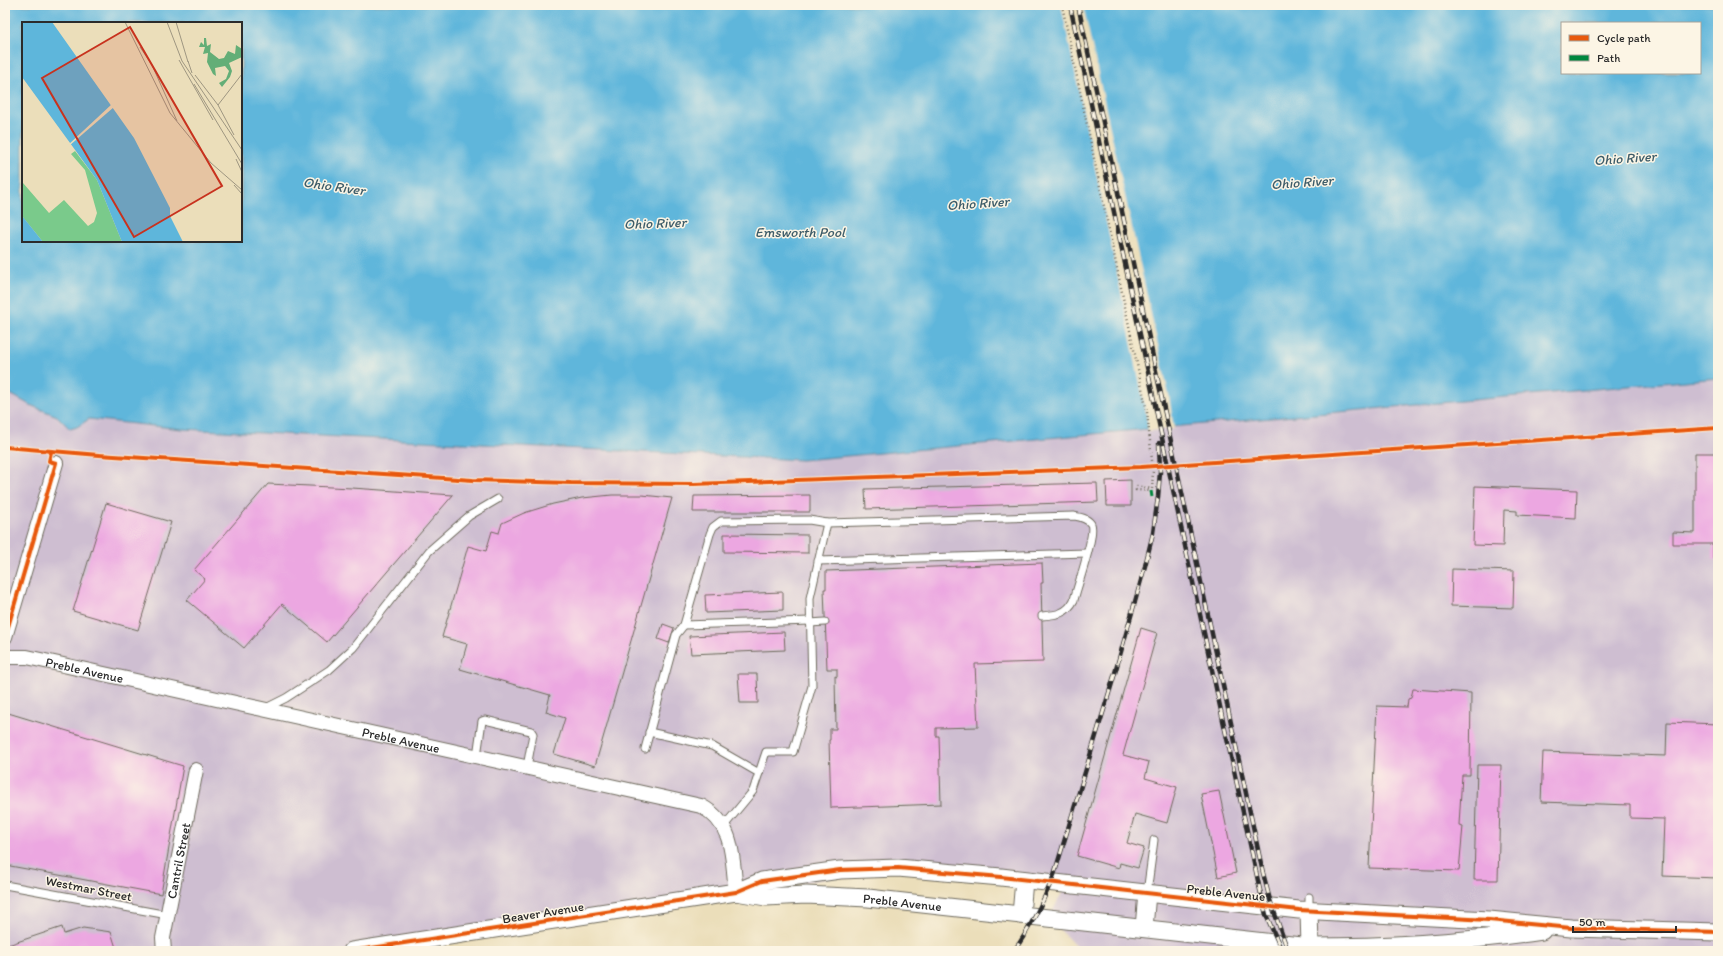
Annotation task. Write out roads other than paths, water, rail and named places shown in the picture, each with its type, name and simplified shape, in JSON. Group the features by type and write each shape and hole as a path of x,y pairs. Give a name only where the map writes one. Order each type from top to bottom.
{"street":[{"path":"5,637 56,463"},
{"name":"Preble Avenue","path":"5,657 27,656 696,805 710,811 724,826 730,845 736,892"},
{"name":"Cantril Street","path":"164,951 163,938 196,770"},
{"name":"Preble Avenue","path":"736,892 762,881 840,870 898,868 1147,893 1309,904 1571,928 1718,932"},
{"path":"1021,915 1024,880"},
{"name":"Preble Avenue","path":"736,892 766,897 806,895 868,898 1144,928 1310,949 1414,944 1571,928"},
{"name":"Beaver Avenue","path":"352,951 736,892"},
{"path":"1144,928 1147,893"},
{"path":"1309,904 1310,949"}],"lane":[{"path":"264,709 286,698 329,670 353,648 429,551 469,516 498,500"},
{"path":"645,749 676,635 684,625 710,534 716,523 734,521 809,520 827,523 1074,516 1087,520 1091,524 1092,536 1071,605 1063,612 1058,614 1042,616"},
{"path":"724,826 753,791 766,752 793,752 812,686 810,598 827,523"},
{"path":"818,562 1087,553"},
{"path":"684,625 825,622"},
{"path":"477,756 482,721 485,720 531,731 533,734 527,767"},
{"path":"649,732 712,746 759,773"},
{"path":"1147,893 1154,840"},
{"name":"Westmar Street","path":"5,885 168,915"}],"water":[{"name":"Emsworth Pool","path":"5,5 1718,5 1718,378 802,460 182,429 89,419 77,427 70,429 57,416 30,405 5,391"}],"railway":[{"path":"1070,5 1260,890 1266,915 1282,951"},
{"path":"1078,5 1263,873 1270,900 1288,951"},
{"path":"1014,951 1026,933 1046,895 1054,875 1115,673 1153,533 1160,472 1159,443"}],"water label":[{"name":"Ohio River","path":"1625,158"},
{"name":"Ohio River","path":"1302,182"},
{"name":"Ohio River","path":"334,186"},
{"name":"Ohio River","path":"978,203"},
{"name":"Ohio River","path":"655,223"}]}
